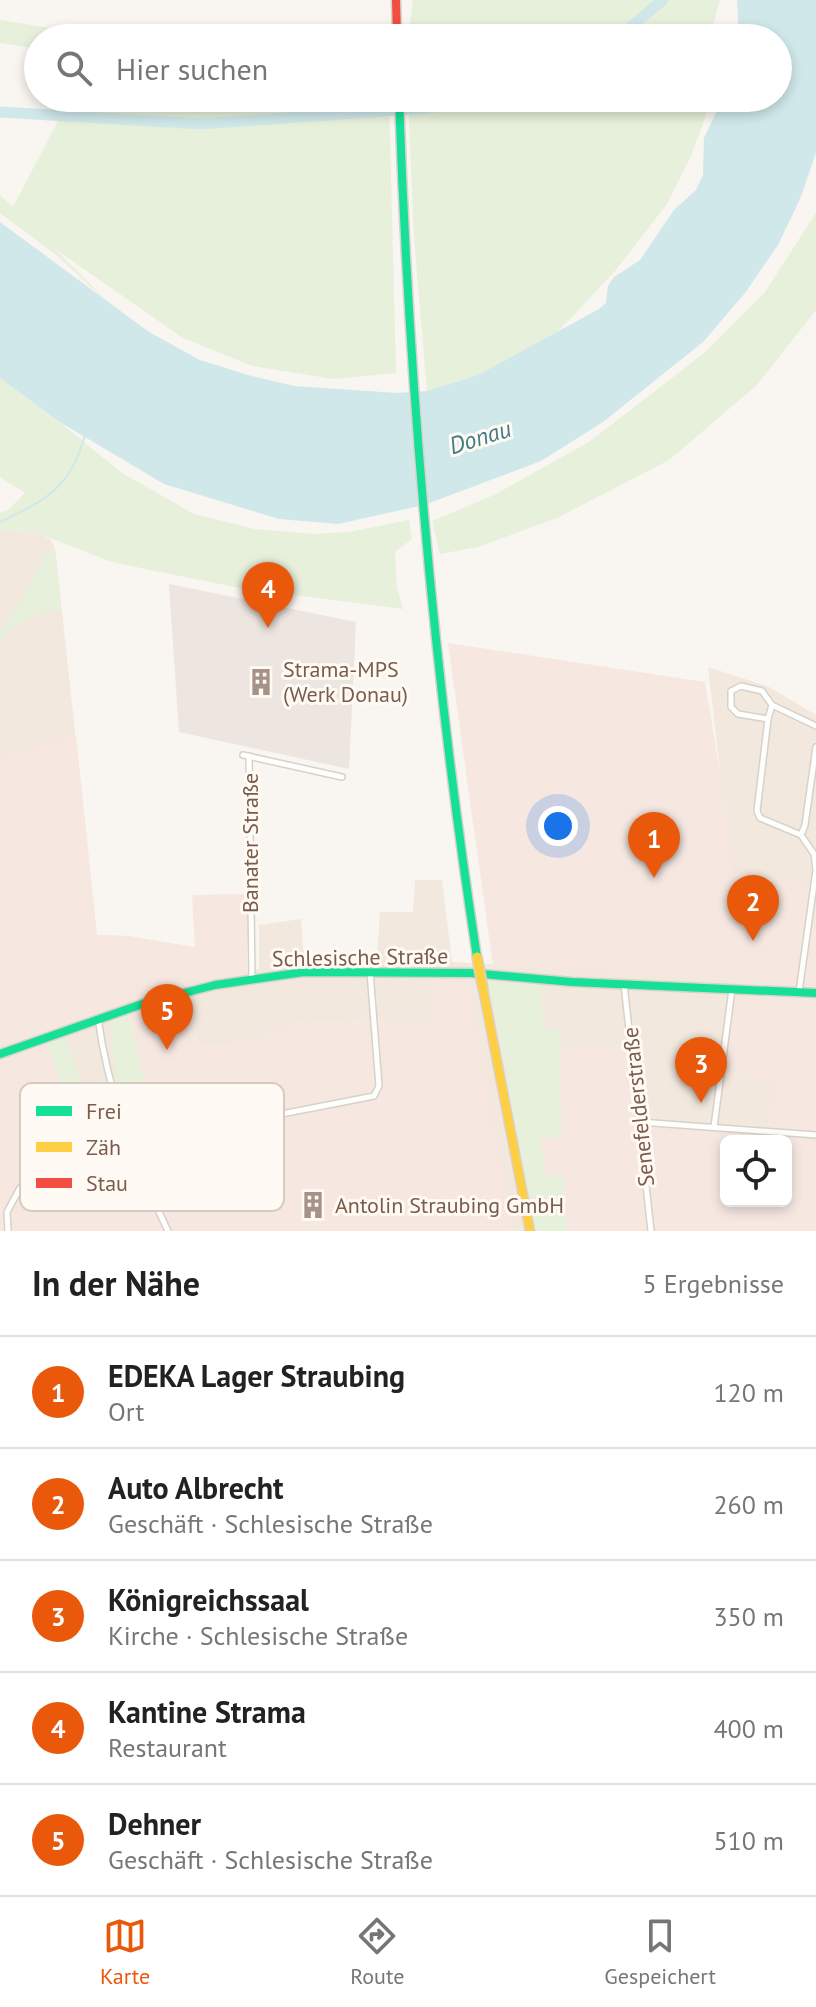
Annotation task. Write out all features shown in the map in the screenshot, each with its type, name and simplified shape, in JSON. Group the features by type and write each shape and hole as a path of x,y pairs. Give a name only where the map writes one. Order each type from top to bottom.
{"main road":[{"path":"396,0 396,24"},
{"path":"400,112 405,252 425,559 477,957 530,1231"},
{"name":"Schlesische Straße","path":"0,1054 98,1017 185,992 304,972 471,973 816,993"}],"street":[{"path":"768,719 738,714 731,707 731,691 741,686 762,691 772,705 816,726"},
{"path":"772,705 758,816 801,835 814,854 816,870 799,992"},
{"path":"801,835 816,747"},
{"name":"Banater Straße","path":"252,979 246,756 342,777"},
{"path":"284,1114 374,1096 379,1086 370,971"},
{"name":"Senefelderstraße","path":"624,983 651,1231"},
{"path":"714,1127 732,988"},
{"path":"98,1017 111,1083"},
{"path":"640,1122 816,1135"},
{"path":"8,1231 8,1207 20,1189"},
{"path":"159,1211 168,1231"}],"shaded area":[{"path":"0,530 37,533 50,539 55,548 97,935 128,936 198,982 259,969 259,925 301,919 304,961 377,960 380,912 413,912 415,880 442,880 452,962 735,979 732,874 708,667 769,687 816,715 816,999 734,994 723,1075 774,1081 769,1128 648,1119 643,1114 636,1048 560,1050 559,1031 543,1030 542,986 489,981 535,1231 512,1231 484,1083 433,1019 291,1024 291,1028 266,1041 199,1048 190,998 129,1014 144,1083 74,1083 47,1043 0,1061"},
{"path":"169,584 356,622 349,769 179,732"},
{"path":"448,643 705,682 728,821 732,873 816,885 816,986 493,966"},
{"path":"76,735 97,935 128,936 195,947 192,895 248,894 247,972 131,1000 0,1047 0,758"},
{"path":"430,979 468,981 512,1231 0,1231 0,1061 47,1043 61,1083 20,1083 20,1211 284,1211 284,1083 145,1083 129,1013 190,998 200,1048 265,1041 264,1029 291,1028 291,1024 433,1019"},
{"path":"734,994 816,999 816,1231 567,1231 564,1176 547,1178 539,1138 561,1136 560,1050 636,1048 643,1114 648,1119 769,1128 773,1081 722,1075"}],"green space":[{"path":"413,0 720,0 713,24 410,24"},
{"path":"0,20 25,24 24,47 0,43"},
{"path":"63,112 389,112 396,373 333,379 252,366 183,338 55,249 113,307 55,254 0,213 0,195 13,207"},
{"path":"409,112 707,112 691,156 667,204 615,271 555,335 478,375 427,391 414,239"},
{"path":"816,213 816,310 756,386 669,460 557,518 478,547 440,554 432,521 494,495 589,442 703,354 765,292"},
{"path":"0,378 122,473 194,514 255,529 313,534 349,532 409,520 412,539 395,552 397,588 403,609 240,588 112,562 37,533 0,530 0,513 8,510 25,493 0,477"},
{"path":"55,548 61,610 27,619 0,641 0,631 46,554"},
{"path":"488,981 542,986 543,1029 560,1031 561,1136 539,1139 547,1177 564,1175 567,1231 535,1231"},
{"path":"129,1013 144,1083 94,1083 116,1076 109,1020"},
{"path":"65,1036 81,1083 61,1083 47,1043"}],"water":[{"name":"Donau","path":"737,0 816,0 816,153 800,199 778,245 745,293 703,342 603,422 541,461 424,505 338,524 279,519 164,484 58,421 0,378 0,222 149,332 200,360 294,386 397,393 427,391 478,375 606,303 608,286 614,277 640,260 674,210 696,190 703,175 704,138 716,112 792,112 792,24 738,24"}],"waterway":[{"path":"634,24 663,0"},
{"path":"0,112 201,124 370,112"},
{"path":"0,522 55,490 72,467 85,435"}],"traffic: fast":[{"path":"400,112 409,314 425,529 448,743 477,957"},
{"path":"0,1054 145,1003 215,985 304,972 471,973 572,982 816,993"}],"traffic: slow":[{"path":"477,957 483,989"},
{"path":"483,989 530,1231"}],"traffic: jam":[{"path":"396,0 397,24"}],"place":[{"name":"Kantine Strama","path":"268,628"},
{"name":"Strama-MPS (Werk Donau)","path":"261,682"},
{"name":"EDEKA Lager Straubing","path":"654,878"},
{"name":"Auto Albrecht","path":"753,941"},
{"name":"Dehner","path":"167,1050"},
{"name":"Königreichssaal","path":"701,1103"},
{"name":"Antolin Straubing GmbH","path":"313,1205"}]}
